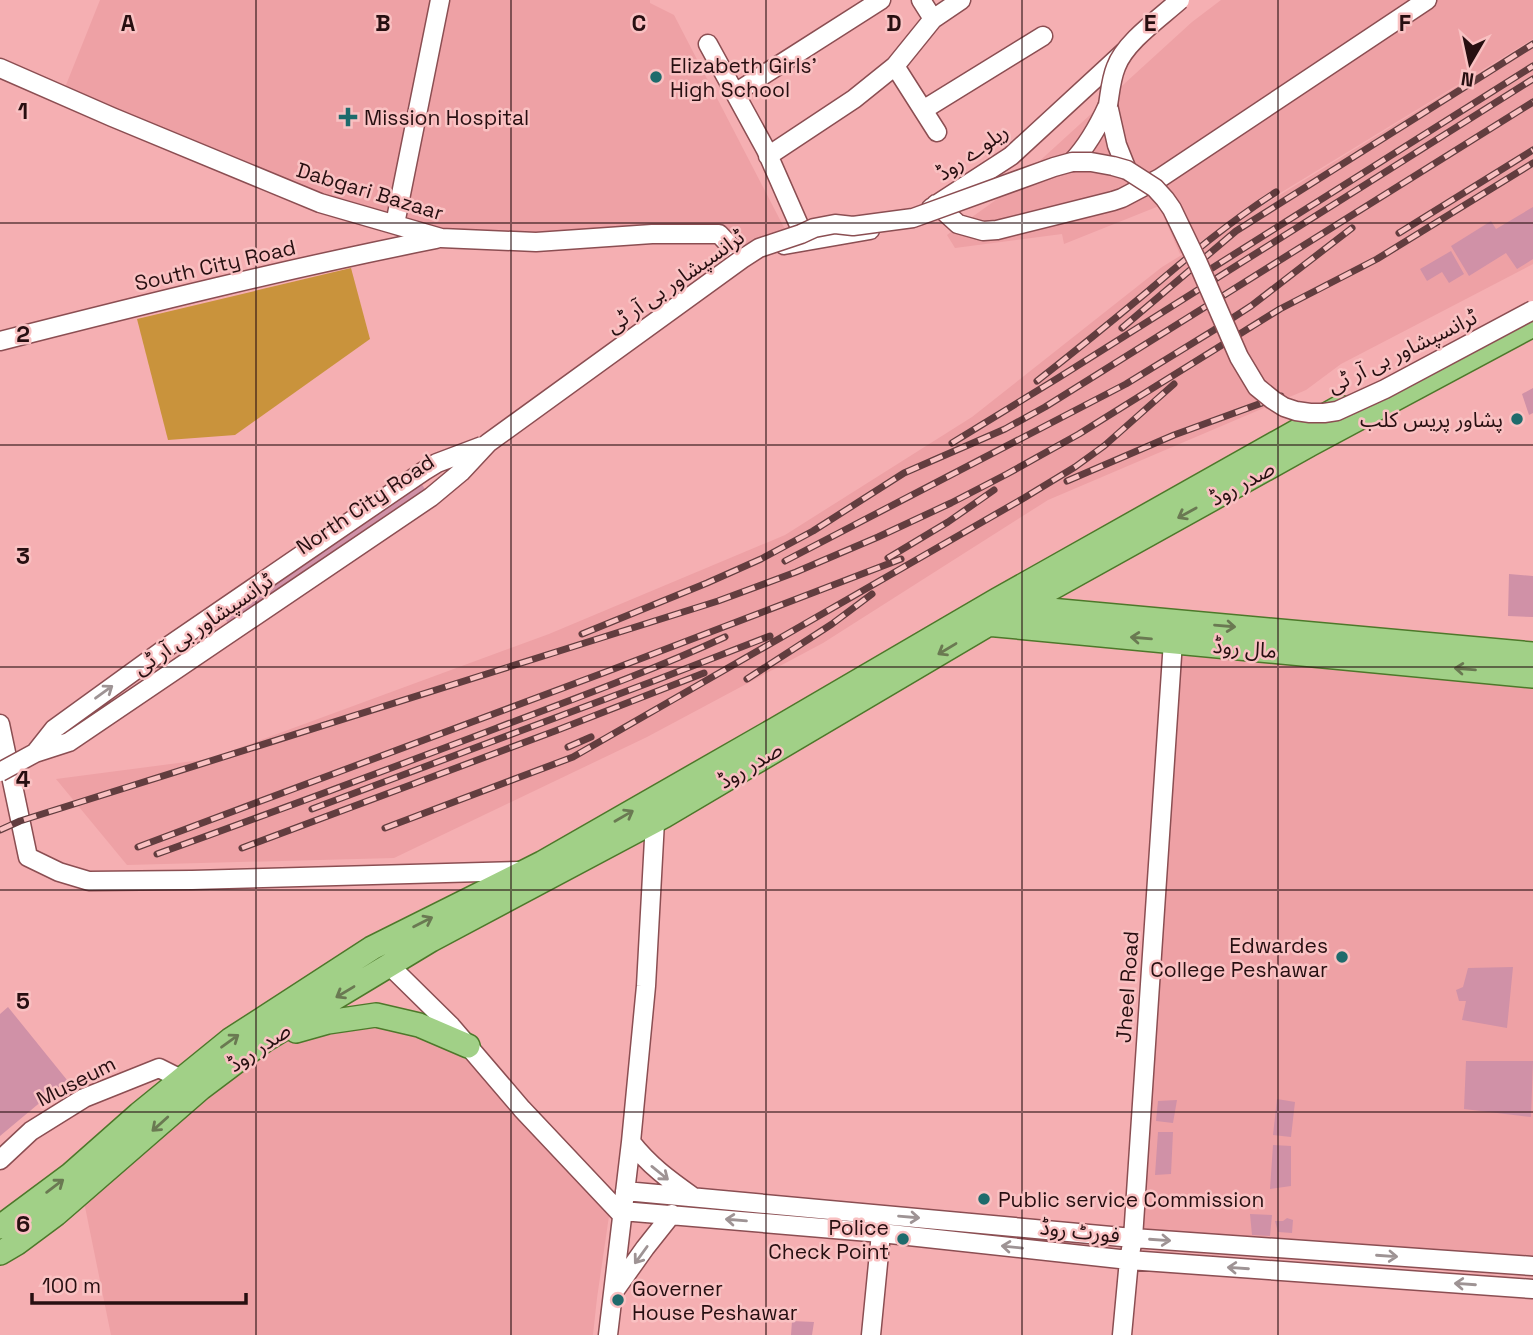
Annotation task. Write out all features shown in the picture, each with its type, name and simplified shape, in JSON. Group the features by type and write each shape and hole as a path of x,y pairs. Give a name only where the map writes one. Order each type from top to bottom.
{"main road":[{"name":"صدر روڈ","path":"0,1253 55,1214 201,1087 265,1040 431,940 655,821 987,615 1292,433 1533,300"},
{"name":"صدر روڈ","path":"987,615 1018,607 1533,325"},
{"name":"مال روڈ","path":"1018,607 1533,654"},
{"name":"مال روڈ","path":"956,624 987,615 1173,641 1533,676"},
{"name":"صدر روڈ","path":"0,1227 70,1175 230,1040 372,948 527,871 956,624"},
{"path":"265,1040 328,1022 376,1015 419,1025 468,1046"}],"street":[{"path":"395,224 440,0"},
{"path":"735,93 881,0"},
{"path":"921,0 933,19"},
{"path":"768,156 854,100 895,66 933,19 961,0"},
{"path":"1072,162 1095,134 1108,105 1120,59 1132,44 1183,0"},
{"name":"ریلوے روڈ","path":"741,257 792,243 860,233 920,218 936,204 1011,156 1183,0"},
{"path":"936,204 958,224 983,231 1050,218 1122,198 1160,178 1427,0"},
{"path":"923,110 1043,36"},
{"path":"708,44 768,156 806,241"},
{"path":"895,66 937,132"},
{"name":"Dabgari Bazaar","path":"0,68 320,203 441,238 536,242 652,233 719,234 741,257"},
{"path":"1108,105 1117,145 1127,170"},
{"name":"ٹرانسپشاور بی آر ٹی","path":"3,767 35,752 69,742 420,505 448,484 488,443 759,248 814,228 913,218 1072,162 1101,163 1127,170 1155,188 1172,209 1239,357 1258,387 1284,407 1296,411 1324,413 1346,407 1533,310"},
{"name":"South City Road","path":"0,341 202,290 441,238"},
{"name":"North City Road","path":"3,767 69,730 91,721 294,579 382,523 608,361 741,257"},
{"name":"ٹرانسپشاور بی آر ٹی","path":"35,752 54,729 170,645 402,485 437,463 488,443"},
{"name":"Jheel Road","path":"1122,1335 1133,1238 1173,641"},
{"path":"0,724 3,767 28,857 59,872 89,881 527,871"},
{"path":"608,1335 646,986 655,821"},
{"path":"389,965 451,1026 522,1109 622,1213"},
{"name":"Museum","path":"0,1160 31,1131 84,1098 159,1068 181,1079"},
{"path":"631,1142 659,1173 695,1198"},
{"name":"فورٹ روڈ","path":"625,1191 1133,1238 1533,1266"},
{"name":"فورٹ روڈ","path":"622,1213 672,1214 881,1233 1129,1260 1533,1289"},
{"path":"611,1296 672,1214"},
{"path":"871,1335 881,1233"}],"shaded area":[{"name":"Mission Hospital","path":"100,0 650,0 650,3 674,15 792,243 741,257 718,234 441,238 320,203 62,95"},
{"path":"1221,0 1533,0 1533,39 1180,254 1159,206 1064,244 1062,234 955,248 947,235 1000,197 1192,22"},
{"path":"1533,40 1533,264 1341,364 1306,390 1048,500 823,643 647,737 394,858 127,865 56,779 209,759 549,634 785,535 972,417 1162,267"},
{"path":"351,268 370,339 235,435 168,440 137,319"},
{"name":"Edwardes College Peshawar","path":"1173,641 1533,676 1533,1266 1133,1238"},
{"path":"376,1015 468,1046 609,1216 593,1335 111,1335 82,1192 265,1040"}],"building":[{"path":"1533,207 1533,259 1517,269 1506,253 1469,276 1451,246 1491,221 1496,229"},
{"path":"1451,251 1464,274 1449,283 1442,272 1427,281 1420,269"},
{"path":"1533,388 1533,413 1529,415 1522,394"},
{"path":"419,480 430,497 232,629 221,613"},
{"path":"1509,574 1533,576 1533,617 1508,616"},
{"path":"1513,967 1507,1028 1462,1020 1466,1001 1459,1001 1456,990 1463,987 1468,968"},
{"path":"8,1007 67,1080 0,1136 0,1014"},
{"path":"1466,1061 1533,1061 1531,1117 1464,1109"},
{"path":"1277,1099 1295,1102 1291,1137 1273,1135"},
{"path":"1177,1100 1173,1123 1156,1121 1158,1101"},
{"path":"1158,1132 1173,1132 1171,1174 1155,1175"},
{"path":"1273,1145 1291,1146 1291,1186 1270,1189"},
{"path":"1250,1214 1272,1215 1270,1236 1252,1235"},
{"path":"1287,1218 1293,1220 1292,1233 1278,1232 1275,1221"},
{"path":"792,1321 814,1322 812,1335 791,1335"}],"railway":[{"path":"1122,328 1236,231 1533,44"},
{"path":"1198,277 1533,66"},
{"path":"952,443 1533,79"},
{"path":"582,634 761,559 813,531 904,473 1005,429 1045,407 1533,102"},
{"path":"1399,233 1533,150"},
{"path":"0,830 20,821 718,601 878,537 951,503 1079,434 1280,309 1377,259 1533,163"},
{"path":"1037,381 1210,240 1276,192"},
{"path":"785,561 1126,384 1251,306 1352,228"},
{"path":"385,828 573,757 1075,467 1104,446 1174,384"},
{"path":"1067,481 1174,435 1281,396"},
{"path":"888,558 994,490"},
{"path":"138,847 901,559"},
{"path":"747,679 832,624 872,594"},
{"path":"312,809 770,636"},
{"path":"157,854 583,695 725,637"},
{"path":"242,848 704,673"},
{"path":"568,747 591,737"}],"place":[{"name":"Elizabeth Girls' High School","path":"656,77"},
{"name":"Mission Hospital","path":"348,117"},
{"name":"پشاور پریس کلب","path":"1517,419"},
{"name":"Edwardes College Peshawar","path":"1342,957"},
{"name":"Public service Commission","path":"984,1199"},
{"name":"Police Check Point","path":"903,1239"},
{"name":"Governer House Peshawar","path":"618,1300"}]}
